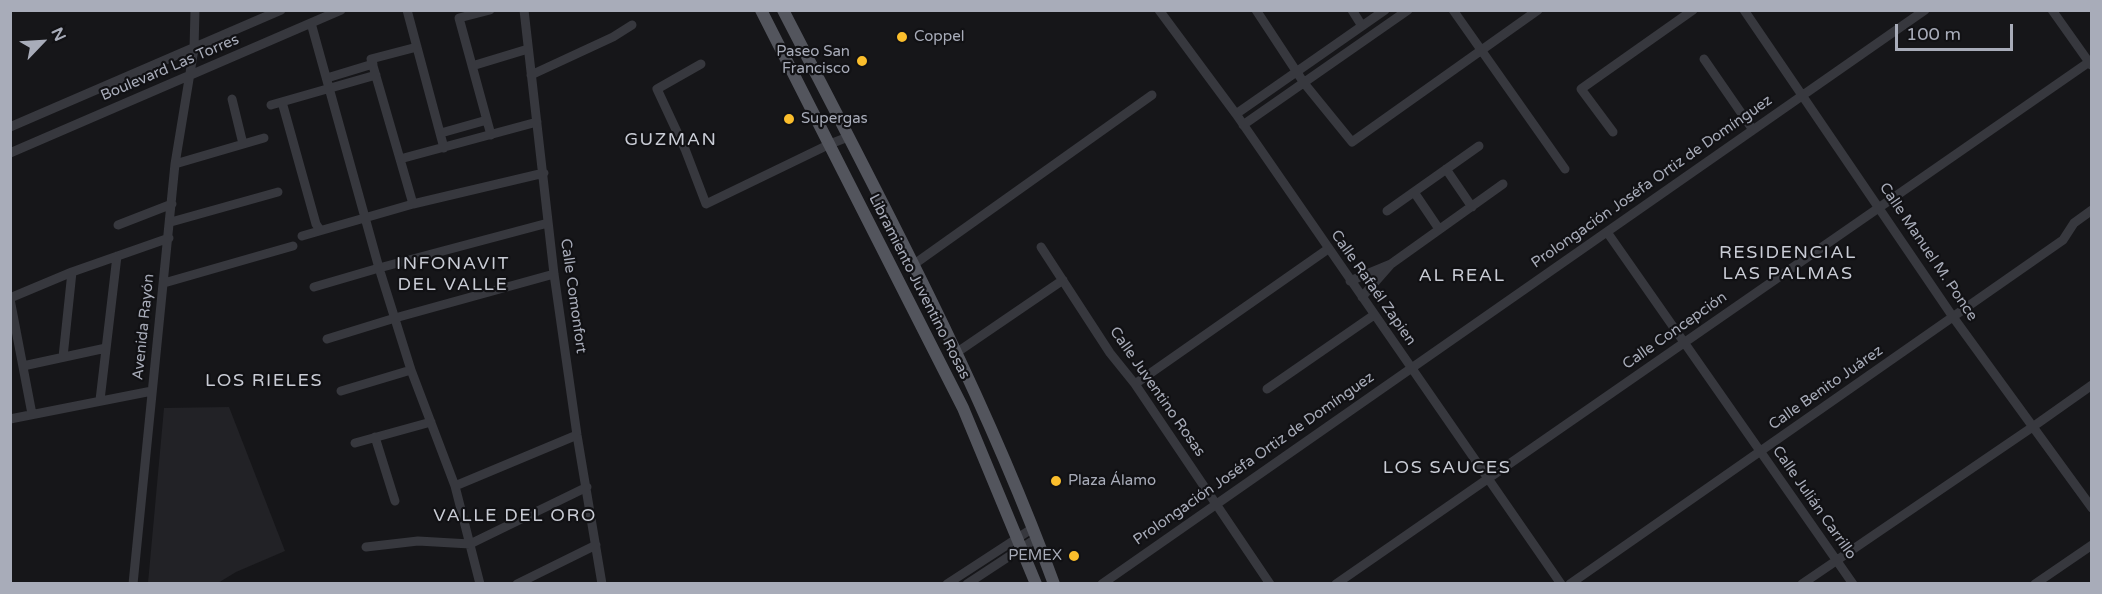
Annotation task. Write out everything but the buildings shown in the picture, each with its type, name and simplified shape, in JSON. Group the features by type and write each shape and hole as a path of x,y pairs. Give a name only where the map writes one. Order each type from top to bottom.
{"main road":[{"name":"Libramiento Juventino Rosas","path":"761,10 963,408 1036,584"},
{"name":"Libramiento Juventino Rosas","path":"783,10 956,353 1035,533 1054,584"},
{"path":"963,408 978,400"}],"street":[{"name":"Avenida Rayón","path":"133,584 175,164 194,49 195,10"},
{"name":"Boulevard Las Torres","path":"10,127 281,10"},
{"name":"Boulevard Las Torres","path":"10,153 341,10"},
{"path":"407,10 444,148"},
{"path":"490,10 459,18 491,135"},
{"name":"Calle Comonfort","path":"524,10 554,274 577,435 602,584"},
{"name":"Calle Rafaél Zapien","path":"1159,10 1236,114 1561,584"},
{"path":"1256,10 1296,72 1352,142 1538,10"},
{"path":"1352,10 1362,26"},
{"path":"1236,114 1385,10"},
{"path":"1243,125 1408,10"},
{"path":"1454,10 1565,169"},
{"path":"1613,132 1581,88 1693,10"},
{"name":"Calle Manuel M. Ponce","path":"1744,10 1953,317 2034,426 2091,508"},
{"path":"1907,10 1912,19"},
{"name":"Prolongación Joséfa Ortiz de Domínguez","path":"1102,584 1925,10"},
{"path":"2052,10 2091,62"},
{"path":"311,23 364,219 411,370 455,486 480,584"},
{"path":"531,75 613,37 632,25"},
{"path":"271,105 328,83 372,62 417,47"},
{"path":"472,66 528,49"},
{"path":"1704,59 1753,130"},
{"path":"372,62 413,204"},
{"name":"Calle Concepción","path":"1336,584 1486,478 1686,343 2091,62"},
{"path":"700,64 657,89 685,149 706,204 848,137"},
{"path":"328,83 376,75"},
{"path":"914,266 1152,95"},
{"path":"231,99 243,144"},
{"path":"282,102 316,224 320,230"},
{"path":"441,133 487,120"},
{"path":"400,159 537,122"},
{"path":"175,164 264,138"},
{"path":"1387,211 1479,146"},
{"path":"1446,169 1472,207"},
{"path":"302,236 413,204 544,173"},
{"path":"1350,281 1391,264 1503,184"},
{"path":"171,222 278,192"},
{"path":"1414,192 1439,230"},
{"path":"118,225 172,204"},
{"name":"Calle Benito Juárez","path":"1570,584 2062,240 2074,223 2091,210"},
{"path":"314,287 548,224"},
{"name":"Calle Julián Carrillo","path":"1606,232 1853,584"},
{"path":"32,414 10,299 72,272 169,238"},
{"path":"164,283 292,246"},
{"name":"Calle Juventino Rosas","path":"1041,247 1110,353 1135,384 1270,584"},
{"path":"1135,384 1329,249"},
{"path":"100,400 117,256"},
{"path":"1362,297 1391,264"},
{"path":"63,357 72,272"},
{"path":"327,339 554,274"},
{"path":"956,353 1063,280"},
{"path":"1267,389 1374,315"},
{"path":"23,366 106,348"},
{"path":"341,391 411,370"},
{"path":"1802,584 2091,385"},
{"path":"10,418 152,391"},
{"path":"355,442 431,422"},
{"path":"455,486 577,435"},
{"path":"375,437 395,501"},
{"path":"366,547 418,541 470,544 587,487"},
{"path":"947,584 1035,533"},
{"path":"967,584 1019,543"},
{"path":"517,584 596,545"},
{"path":"2035,584 2091,545"}],"shaded area":[{"path":"229,407 285,551 236,572 218,583 148,583 164,408"}],"place":[{"name":"Coppel","path":"902,37"},
{"name":"Paseo San Francisco","path":"862,61"},
{"name":"Supergas","path":"789,119"},
{"name":"Plaza Álamo","path":"1056,481"},
{"name":"PEMEX","path":"1074,556"}],"district":[{"name":"GUZMAN","path":"671,140"},
{"name":"RESIDENCIAL LAS PALMAS","path":"1788,263"},
{"name":"INFONAVIT DEL VALLE","path":"453,274"},
{"name":"AL REAL","path":"1462,276"},
{"name":"LOS RIELES","path":"264,381"},
{"name":"LOS SAUCES","path":"1447,468"},
{"name":"VALLE DEL ORO","path":"515,516"}]}
